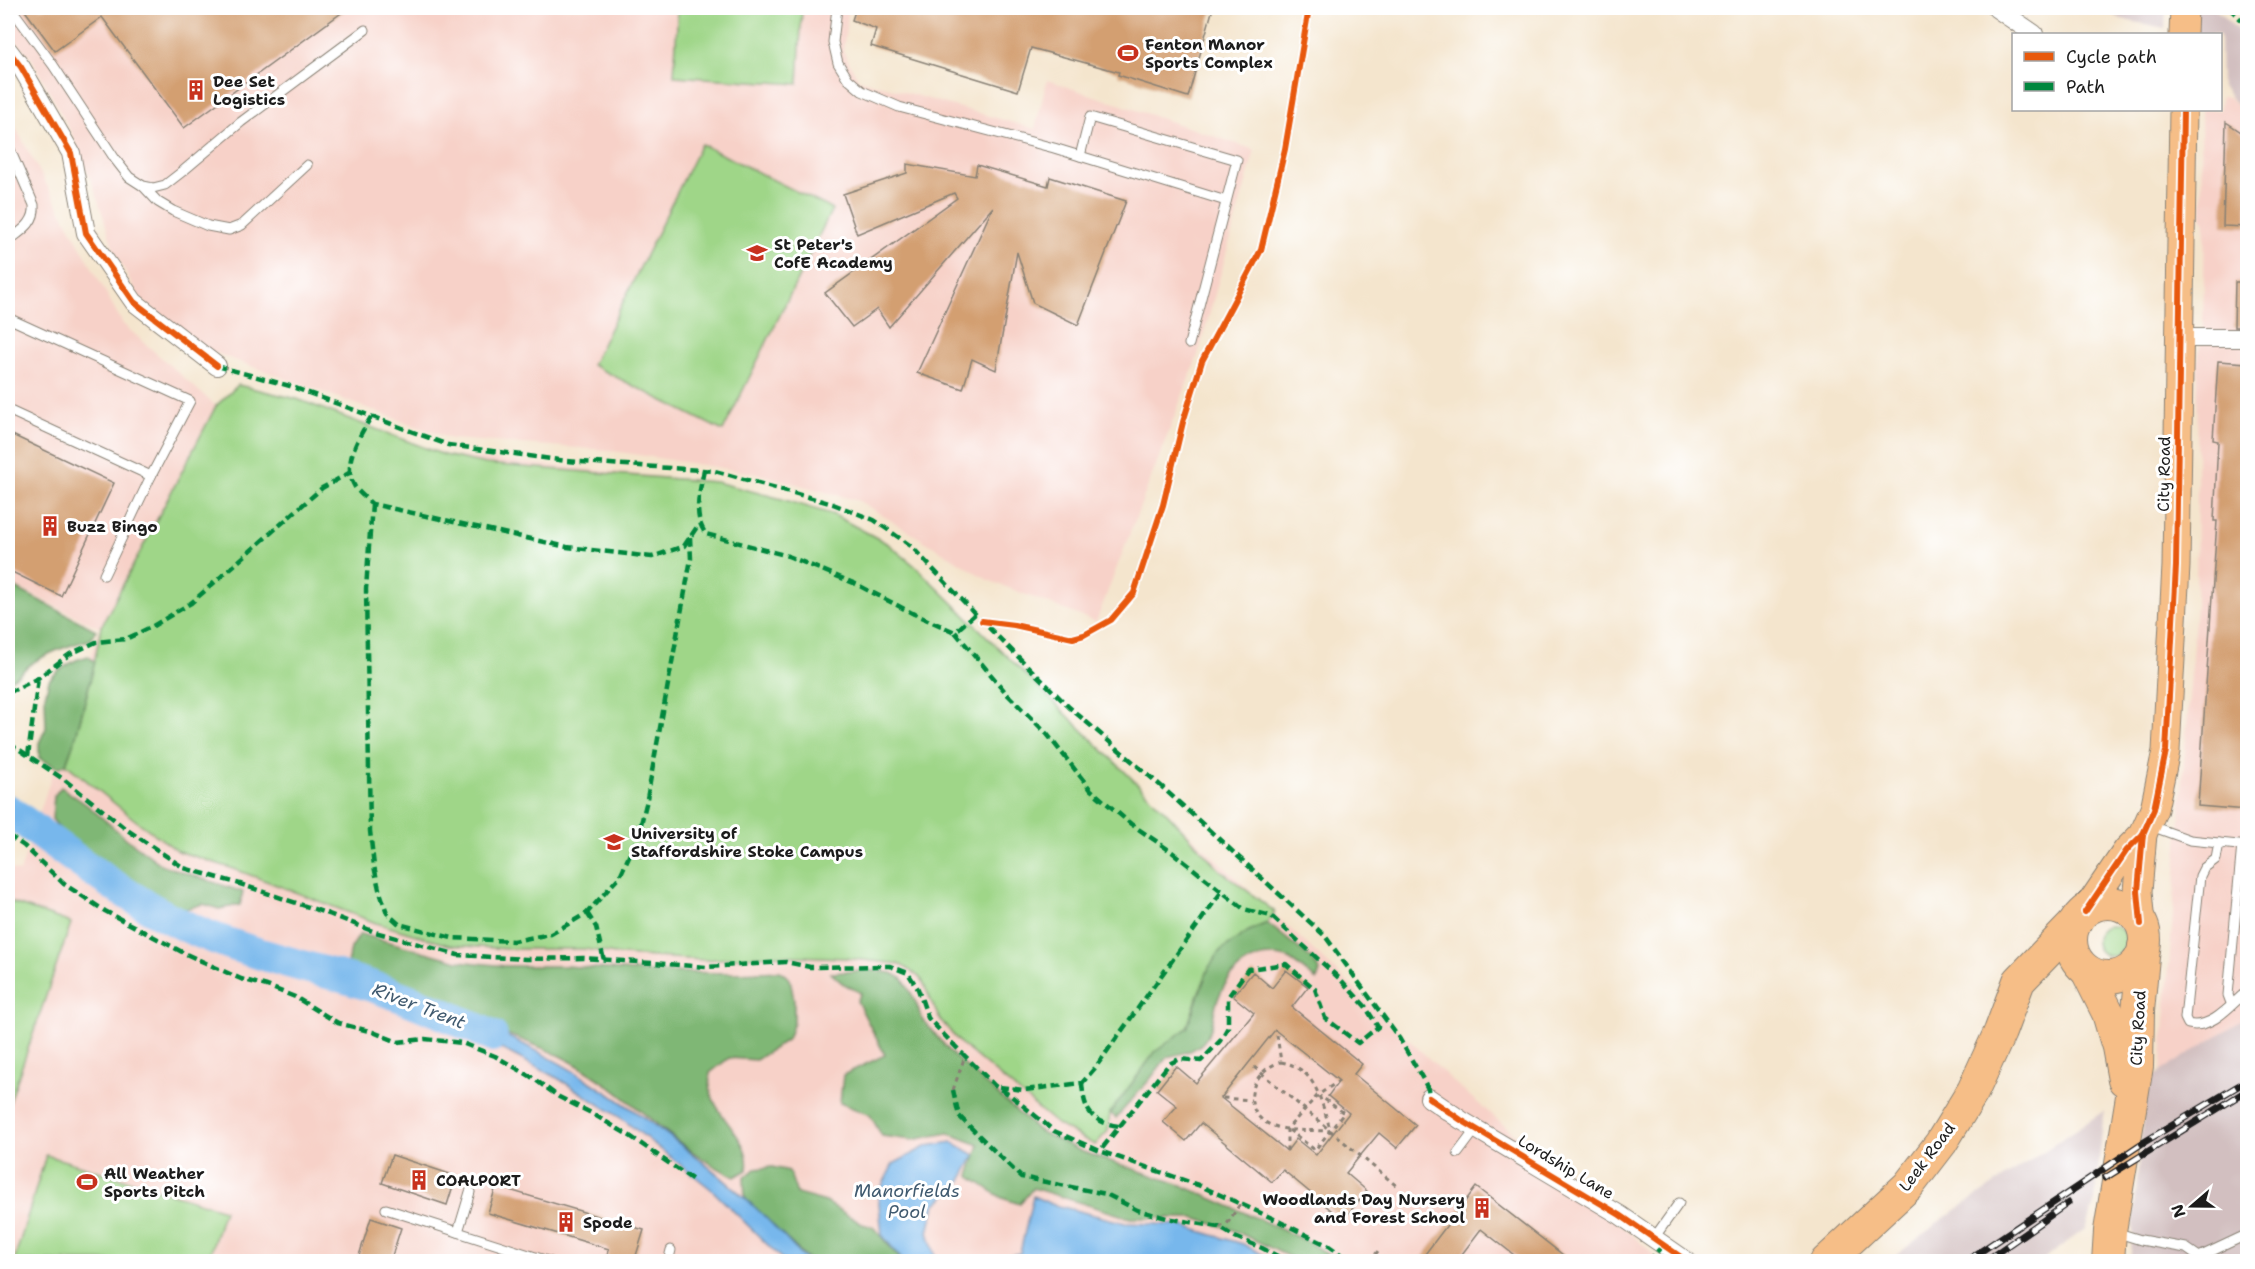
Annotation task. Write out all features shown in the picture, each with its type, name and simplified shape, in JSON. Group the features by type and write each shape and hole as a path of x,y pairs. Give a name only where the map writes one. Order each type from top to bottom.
{"highway":[{"path":"2115,904 2129,911 2142,935 2136,964 2124,974 2104,977 2085,969 2075,957 2071,943 2072,932 2081,916 2100,905 2115,904"},
{"name":"Leek Road","path":"1826,1262 1908,1186 1941,1143 1973,1091 2000,1032 2019,981 2081,916"},
{"name":"City Road","path":"2108,1262 2110,1231 2119,1188 2137,1066 2142,935"},
{"name":"Leek Road","path":"2000,1032 2032,990 2046,977 2061,969 2085,969"},
{"name":"City Road","path":"2085,969 2108,1013 2118,1047 2129,1109"}],"main road":[{"name":"City Road","path":"2081,916 2127,850 2145,829 2154,809 2166,751 2176,566 2183,111"},
{"name":"City Road","path":"2142,935 2138,891 2145,829"}],"street":[{"path":"1996,8 2033,33"},
{"path":"8,50 21,66 71,153 86,233 134,302 217,366"},
{"path":"2180,338 2247,338"},
{"name":"Lordship Lane","path":"1429,1098 1476,1129 1620,1215 1688,1262"}],"lane":[{"path":"11,8 53,65 129,177 143,186 158,202 173,211 208,226 229,230 242,225 307,165"},
{"path":"837,8 833,42 838,63 848,79 862,91 899,107 1080,156 1226,201"},
{"path":"143,186 153,188 165,185 242,122 364,30"},
{"path":"1080,156 1090,117 1237,160 1189,344"},
{"path":"8,145 34,205 35,214 31,222 8,241"},
{"path":"8,318 190,401 104,575"},
{"path":"8,410 151,476"},
{"path":"2145,829 2190,840 2245,845 2228,995 2231,1003"},
{"path":"2219,843 2216,859 2204,868 2200,876 2185,1018 2188,1024 2197,1026 2208,1023 2247,990"},
{"path":"1458,1153 1476,1129"},
{"path":"458,1232 470,1192"},
{"path":"1654,1238 1679,1203"},
{"path":"386,1209 551,1262"},
{"path":"2110,1231 2186,1248 2199,1259 2247,1234"},
{"path":"668,1262 670,1250"}],"path":[{"path":"1277,1035 1281,1062"},
{"path":"953,1090 965,1056"},
{"path":"1281,1062 1302,1068 1311,1079 1331,1131 1287,1129 1263,1120 1255,1111 1251,1100 1254,1084 1260,1072 1270,1065 1281,1062"},
{"path":"1254,1067 1399,1188"},
{"path":"1287,1151 1287,1129 1318,1095 1339,1082"},
{"path":"1287,1129 1315,1150 1344,1113 1318,1095"},
{"path":"1223,1098 1251,1100"},
{"path":"1219,1227 1227,1224 1240,1204"},
{"path":"1370,1262 1378,1251"}],"shaded area":[{"name":"St Peter's CofE Academy","path":"8,8 849,8 843,51 858,79 1035,129 1047,80 1255,150 1198,355 1096,622 988,580 859,501 759,474 607,450 451,439 199,347 139,298 114,250 93,185 71,132 32,59 8,31"},
{"path":"2099,8 2166,8 2165,28 2124,20"},
{"path":"2195,8 2214,8 2247,39 2247,118 2222,86 2222,33 2195,33"},
{"path":"2222,97 2229,97 2248,118 2247,1017 2161,1073 2196,604 2198,362 2203,326 2205,223 2202,218 2201,111 2222,111"},
{"name":"University of Staffordshire Stoke Campus","path":"8,114 123,324 216,406 113,603 238,385 339,414 444,455 716,482 888,544 1169,815 1457,1085 1662,1261 8,1261 8,868 20,872 100,628 8,583"},
{"path":"2247,1017 2247,1261 2130,1262 2146,1081"},
{"path":"2104,1111 2095,1201 2085,1229 2041,1261 1889,1261 1944,1218"}],"green space":[{"path":"678,8 802,8 798,84 674,76"},
{"path":"701,144 832,209 723,431 592,365"},
{"path":"238,385 297,399 444,455 486,464 716,482 834,515 888,544 915,566 1169,815 1220,870 1275,912 1267,923 1249,931 1221,950 1200,989 1187,1028 1110,1113 1108,1131 1095,1145 1058,1125 960,1043 939,1018 921,978 900,964 844,958 771,955 704,960 621,955 585,949 508,949 449,945 376,923 237,870 178,851 135,820 66,764 86,696 101,627 216,406"},
{"path":"8,584 96,630 90,640 45,656 8,681"},
{"path":"88,656 95,662 76,736 66,764 58,768 39,758 39,743 46,728 45,696 49,680 59,670"},
{"path":"61,787 162,865 243,892 240,905 219,909 203,904 182,910 164,903 117,876 73,846 52,819 54,796"},
{"path":"8,901 71,923 8,1107"},
{"path":"1267,923 1311,958 1320,971 1317,980 1287,958 1263,957 1243,965 1227,981 1221,991 1215,1007 1212,1026 1204,1041 1192,1050 1167,1057 1116,1118 1110,1113 1155,1052 1187,1028 1209,967 1221,950 1249,931"},
{"path":"2111,926 2122,930 2126,941 2122,952 2111,956 2100,952 2096,941 2100,930"},
{"path":"360,934 458,961 505,966 565,966 648,972 780,971 790,979 794,1000 794,1022 788,1039 756,1060 729,1058 710,1073 710,1088 714,1101 743,1145 747,1157 747,1170 735,1177 712,1164 690,1150 606,1084 560,1056 425,1004 348,964 351,948"},
{"path":"867,970 892,973 903,979 915,1000 922,1019 953,1055 1039,1131 1083,1152 1181,1185 1306,1241 1338,1261 1298,1261 1231,1229 1193,1218 1130,1218 1033,1188 1020,1204 1002,1198 969,1176 979,1145 948,1133 912,1140 882,1136 870,1115 840,1103 843,1075 885,1055 857,1001 861,993 842,983 831,973"},
{"name":"All Weather Sports Pitch","path":"46,1155 224,1210 208,1261 14,1261"},
{"path":"772,1167 789,1171 797,1194 826,1202 862,1224 873,1227 902,1261 810,1261 745,1200 744,1178 755,1169"}],"water":[{"path":"457,1012 570,1070 609,1093 653,1124 737,1191 807,1261 784,1261 711,1189 621,1118 559,1079 452,1023"},
{"name":"Manorfields Pool","path":"952,1142 975,1155 959,1184 935,1205 928,1232 935,1256 956,1261 903,1261 882,1235 878,1194 893,1164 927,1146"},
{"name":"Manorfields Pool","path":"1033,1196 1051,1204 1125,1223 1179,1225 1243,1244 1275,1261 981,1261 1020,1253"}],"building":[{"name":"Dee Set Logistics","path":"23,8 348,8 184,128 102,17 55,51"},
{"name":"Fenton Manor Sports Complex","path":"856,8 1213,8 1188,97 1118,75 1119,72 1031,48 1018,91 871,46 876,29 852,20"},
{"path":"2226,122 2247,136 2247,227 2223,226"},
{"path":"907,164 975,176 977,165 1048,186 1050,177 1126,201 1078,325 1033,303 1017,252 996,370 972,359 963,389 917,373 993,207 889,327 877,309 852,327 825,293 957,198 954,193 857,234 843,194 907,173"},
{"path":"2235,282 2247,282 2247,327 2234,327"},
{"path":"2218,361 2247,363 2247,810 2198,806 2217,521 2214,521 2218,441 2213,440"},
{"name":"Buzz Bingo","path":"8,433 114,483 61,596 8,570"},
{"path":"1286,970 1308,987 1292,1007 1362,1064 1354,1074 1416,1125 1397,1148 1379,1133 1346,1173 1367,1191 1343,1220 1283,1170 1272,1182 1201,1123 1186,1141 1163,1122 1177,1106 1157,1090 1176,1066 1196,1083 1254,1013 1233,996 1253,972 1272,988","holes":["1275,1030 1339,1081 1328,1096 1349,1113 1316,1155 1296,1139 1287,1151 1221,1098"]},
{"name":"COALPORT","path":"392,1155 456,1176 447,1205 382,1183"},
{"name":"Spode","path":"496,1186 644,1230 634,1262 606,1262 609,1249 488,1213"},
{"name":"Woodlands Day Nursery and Forest School","path":"1476,1187 1572,1262 1523,1262 1481,1229 1456,1262 1419,1262"},
{"path":"371,1218 401,1228 390,1262 357,1262"}],"waterway":[{"name":"River Trent","path":"8,810 117,888 187,927 248,950 388,992 492,1036"}],"railway":[{"path":"1965,1262 2141,1144 2248,1080"},
{"path":"2105,1178 2243,1093"},
{"path":"1984,1262 2068,1203"}],"marked path":[{"path":"2229,8 2248,26"},
{"path":"217,366 290,386 448,445 566,461 715,471 833,504 874,520 911,546 982,621 1069,707 1161,786 1325,936 1399,1038 1424,1081 1429,1098"},
{"path":"371,417 353,451 350,469 355,487 372,504 567,547 652,557 684,546 699,524"},
{"path":"704,470 698,511 706,534 788,556 856,584 955,632"},
{"path":"8,693 38,678 70,654 96,642 126,639 191,603 322,488 349,473"},
{"path":"372,504 366,589 370,831 374,866 387,913 399,924 452,938 513,941 551,934 587,913 620,876 638,836 646,804 691,559 690,537"},
{"path":"975,614 955,632 1008,695 1047,734 1091,790 1131,824 1172,852 1244,909 1271,916 1341,980 1365,1006 1378,1027 1358,1043 1325,1018 1315,989 1286,964 1248,969 1228,997 1228,1027 1220,1041 1201,1061 1179,1059 1169,1064 1100,1151"},
{"path":"28,756 38,678"},
{"path":"8,744 66,781 126,829 184,868 240,884 375,932 458,955 526,959 583,958 706,967 786,962 810,967 890,966 908,973 918,989 928,1018 949,1040 995,1086 1010,1095 1054,1131 1100,1151 1198,1185 1329,1246 1352,1262"},
{"path":"8,835 24,846 64,884 105,911 186,954 241,979 295,997 338,1023 373,1032 398,1042 425,1039 462,1043 495,1056 530,1076 559,1097 630,1136 693,1180"},
{"path":"999,1087 1024,1090 1082,1083 1222,891"},
{"path":"587,913 596,927 604,960"},
{"path":"1082,1083 1090,1113 1101,1121 1119,1126"},
{"path":"953,1090 959,1116 1021,1177 1106,1194 1137,1210 1219,1227 1289,1262"},
{"path":"1648,1262 1663,1245"}],"cycle path":[{"path":"982,621 1014,625 1073,638 1084,635 1111,620 1134,593 1163,505 1183,422 1202,361 1261,250 1285,149 1309,8"},
{"path":"8,50 21,67 71,153 86,233 134,302 217,366"},
{"path":"2085,912 2127,850 2143,834 2154,809 2166,751 2176,566 2183,111"},
{"path":"2141,924 2138,891 2143,834"},
{"path":"1429,1098 1461,1120 1620,1215 1688,1262"}],"place":[{"name":"Fenton Manor Sports Complex","path":"1128,53"},
{"name":"Dee Set Logistics","path":"196,90"},
{"name":"St Peter's CofE Academy","path":"757,253"},
{"name":"Buzz Bingo","path":"50,526"},
{"name":"University of Staffordshire Stoke Campus","path":"614,842"},
{"name":"COALPORT","path":"419,1180"},
{"name":"All Weather Sports Pitch","path":"87,1182"},
{"name":"Woodlands Day Nursery and Forest School","path":"1482,1208"},
{"name":"Spode","path":"566,1222"}]}
